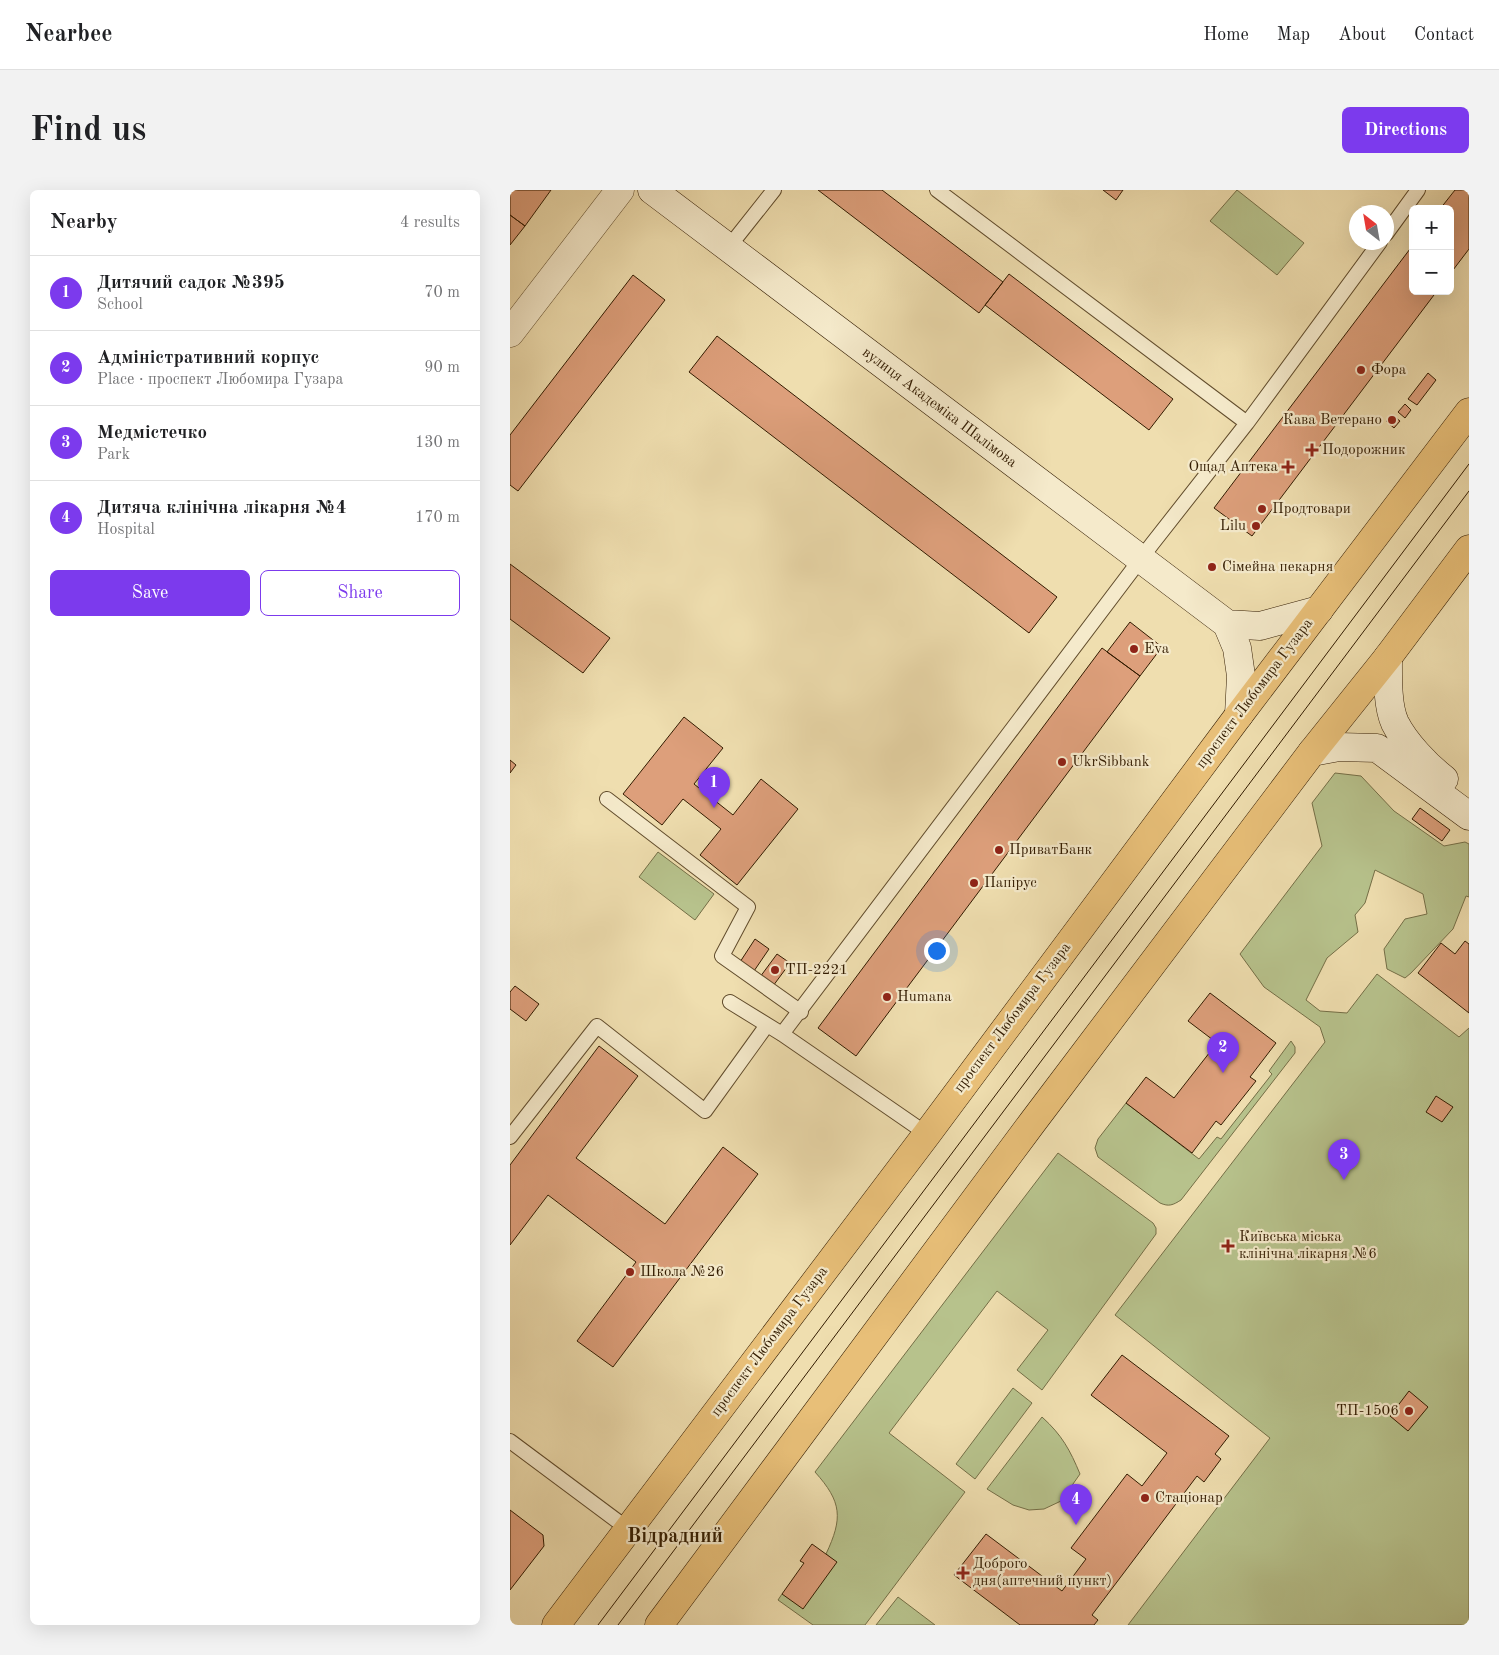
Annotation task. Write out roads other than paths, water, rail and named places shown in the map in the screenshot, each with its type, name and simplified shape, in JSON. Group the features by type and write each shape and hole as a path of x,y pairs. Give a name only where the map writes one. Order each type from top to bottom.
{"main road":[{"name":"проспект Любомира Гузара","path":"556,1625 927,1134 1239,715 1469,412"},
{"path":"659,1625 1044,1107 1312,752 1388,657 1469,549"}],"street":[{"path":"510,333 620,190"},
{"name":"вулиця Академіка Шалімова","path":"652,190 1227,624"},
{"path":"1239,715 1241,676 1237,648 1227,624 1260,626 1319,610"},
{"path":"1388,657 1388,680 1395,723 1418,755 1434,771 1469,798"},
{"path":"1312,752 1339,747 1377,748 1469,816"}],"lane":[{"path":"728,248 774,190"},
{"path":"937,190 1247,423"},
{"path":"1394,223 1418,190"},
{"path":"782,1034 801,1012 1141,560 1247,423 1374,250"},
{"path":"607,799 748,907 722,956 801,1012"},
{"path":"730,1002 782,1034 927,1134"},
{"path":"510,1137 597,1026 705,1111 768,1025"},
{"path":"510,1441 628,1530"}],"tram line":[{"path":"598,1625 1469,464"},
{"path":"618,1625 1469,491"}],"place":[{"name":"Фора","path":"1361,370"},
{"name":"Кава Ветерано","path":"1392,420"},
{"name":"Подорожник","path":"1312,450"},
{"name":"Ощад Аптека","path":"1288,467"},
{"name":"Продтовари","path":"1262,509"},
{"name":"Lilu","path":"1256,526"},
{"name":"Сімейна пекарня","path":"1212,567"},
{"name":"Eva","path":"1134,649"},
{"name":"UkrSibbank","path":"1062,762"},
{"name":"Дитячий садок №395","path":"714,808"},
{"name":"ПриватБанк","path":"999,850"},
{"name":"Папірус","path":"974,883"},
{"name":"ТП-2221","path":"775,970"},
{"name":"Humana","path":"887,997"},
{"name":"Адміністративний корпус","path":"1223,1073"},
{"name":"Медмістечко","path":"1344,1180"},
{"name":"Київська міська клінічна лікарня №6","path":"1228,1246"},
{"name":"Школа №26","path":"630,1272"},
{"name":"ТП-1506","path":"1409,1411"},
{"name":"Стаціонар","path":"1145,1498"},
{"name":"Дитяча клінічна лікарня №4","path":"1076,1525"},
{"name":"Доброго дня(аптечний пункт)","path":"963,1573"}],"district":[{"name":"Відрадний","path":"675,1537"}]}
